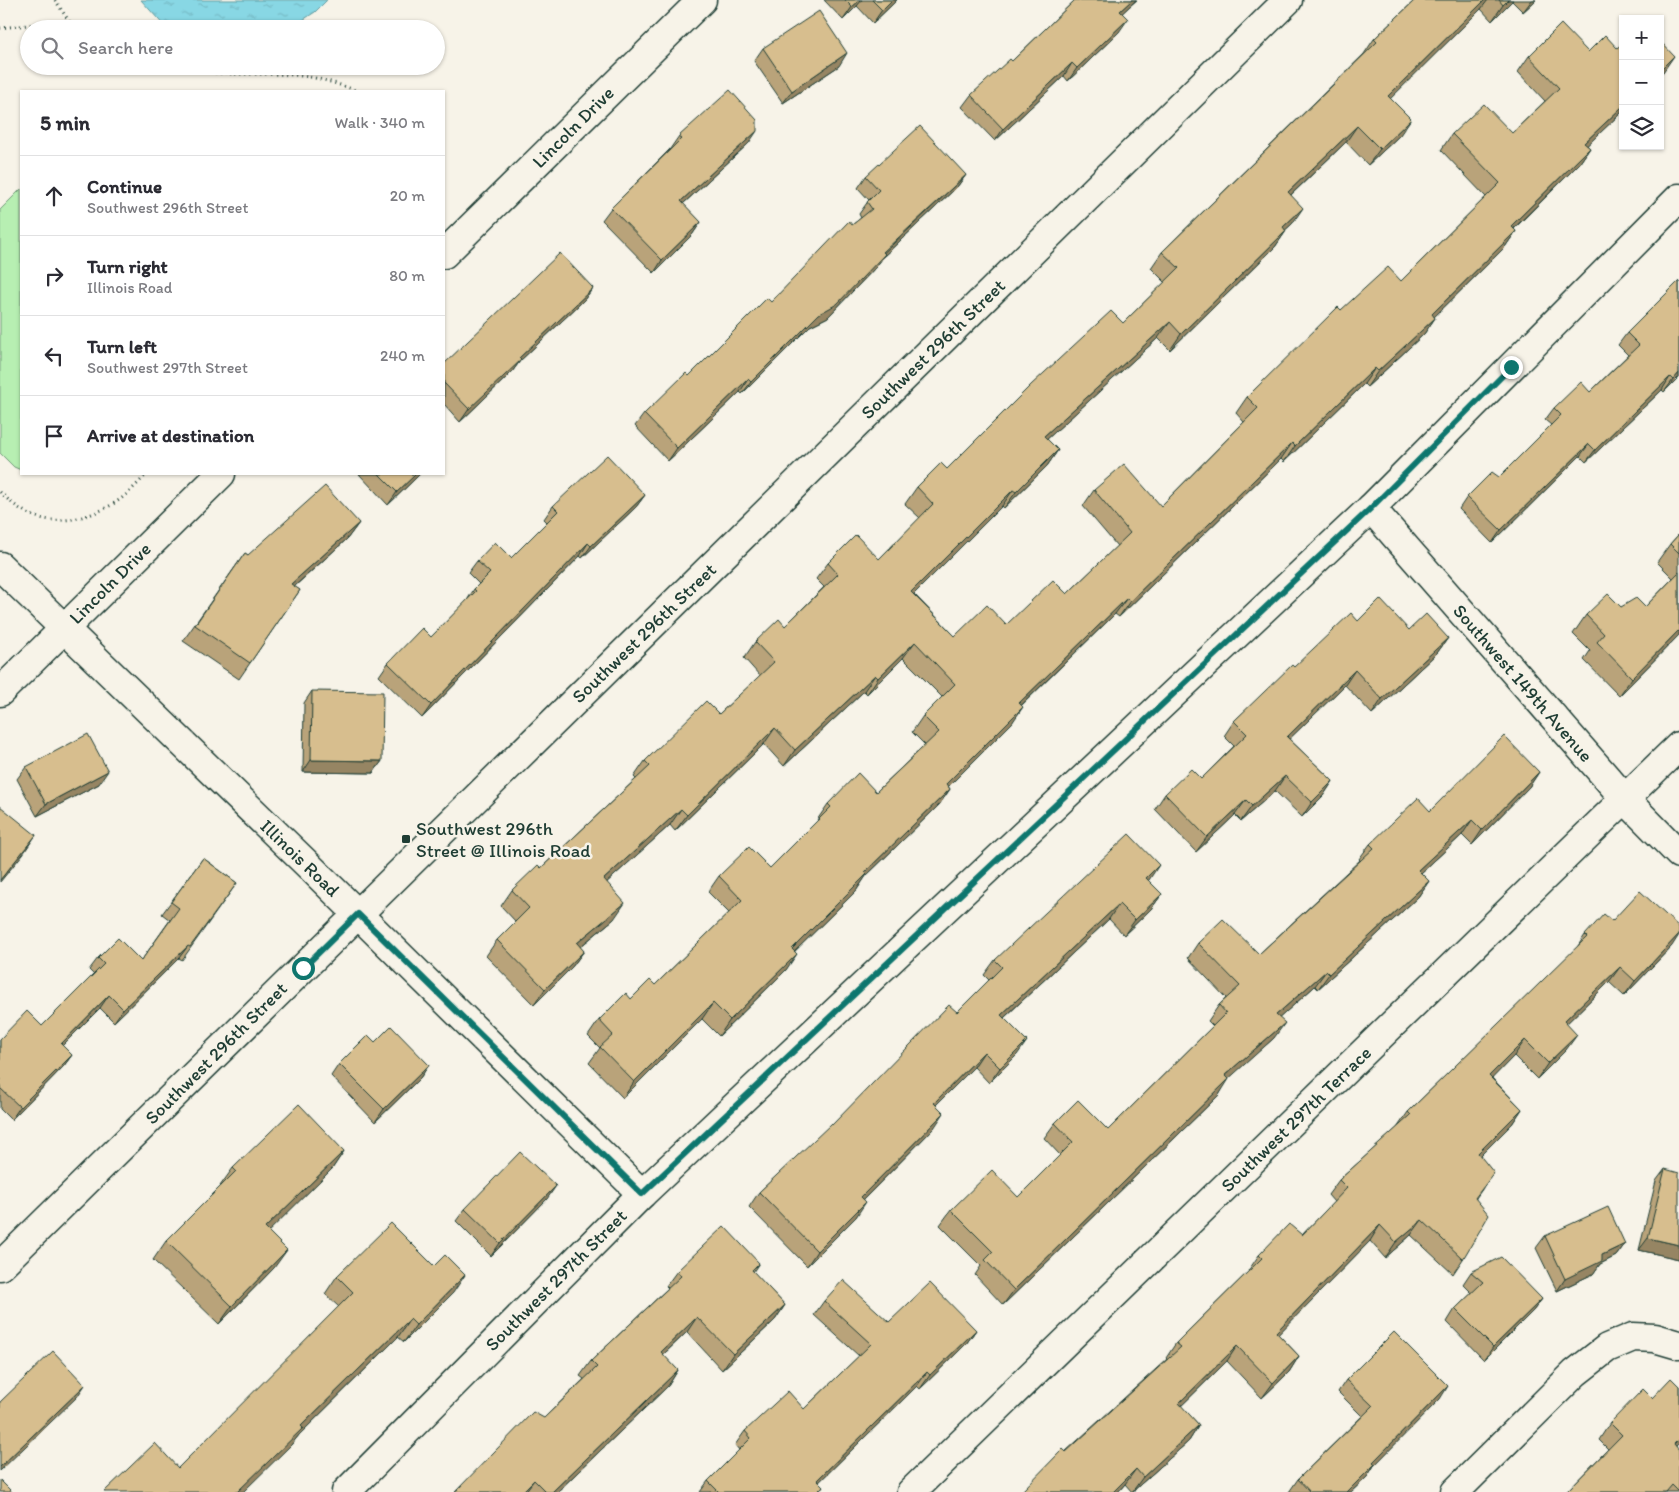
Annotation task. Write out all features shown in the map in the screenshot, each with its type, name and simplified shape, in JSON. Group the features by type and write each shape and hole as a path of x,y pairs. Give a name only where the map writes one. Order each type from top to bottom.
{"street":[{"name":"Lincoln Drive","path":"445,253 702,0"},
{"name":"Southwest 296th Street","path":"0,1266 1288,0"},
{"name":"Southwest 297th Street","path":"346,1492 642,1194 1371,508 1679,198"},
{"name":"Lincoln Drive","path":"0,692 219,475"},
{"name":"Southwest 149th Avenue","path":"1371,508 1626,800 1679,854"},
{"name":"Illinois Road","path":"0,566 358,914 642,1194"},
{"name":"Southwest 297th Terrace","path":"911,1492 1626,800 1679,746"},
{"path":"1455,1492 1575,1373 1608,1348 1634,1337 1655,1338 1679,1345"}],"path":[{"path":"55,0 68,20"},
{"path":"0,28 20,26"},
{"path":"280,75 303,76 354,90"},
{"path":"0,492 20,509 35,517 49,520 70,520 91,514 122,498 146,475"}],"green space":[{"path":"20,190 20,470 14,467 0,453 0,210"}],"water":[{"path":"141,0 327,0 315,12 303,20 159,20"}],"building":[{"path":"845,0 860,0 852,7"},
{"path":"872,0 892,0 882,10"},
{"path":"1075,0 1132,0 1120,11 1128,19 1077,68 1072,63 1003,129 971,95 1010,59 1012,61"},
{"path":"1415,0 1485,0 1388,96 1411,119 1380,149 1357,126 1288,192 1303,208 1283,227 1286,231 1181,334 1170,322 1044,436 1058,450 1016,492 1013,490 911,592 955,636 987,605 1006,625 1053,580 1067,594 1130,533 1094,490 1124,464 1161,506 1258,408 1247,397 1338,307 1341,310 1388,267 1401,281 1500,183 1452,134 1484,104 1512,133 1559,88 1529,56 1561,24 1588,52 1605,35 1617,48 1619,46 1619,110 1584,143 1590,148 1511,226 1516,231 1432,314 1435,318 1378,371 1375,368 1295,446 1292,443 1130,601 1127,598 1019,703 1023,707 946,784 950,789 865,872 867,874 792,949 797,954 730,1020 713,1003 634,1082 600,1047 613,1035 599,1020 626,993 631,999 650,980 655,985 742,900 719,876 749,847 770,868 831,807 828,804 858,773 876,792 939,732 923,716 955,684 915,642 878,678 875,675 795,750 775,728 687,815 681,809 604,879 625,903 577,943 584,951 545,989 497,940 529,908 512,890 538,865 541,868 650,766 645,761 706,701 719,714 774,662 755,642 779,619 785,626 838,574 828,563 856,535 879,559 933,504 917,487 941,463 947,469 1031,385 1111,311 1123,323 1179,268 1162,252 1377,42 1374,39"},
{"path":"1499,0 1508,0 1503,5"},
{"path":"819,11 847,53 792,91 763,48"},
{"path":"1664,45 1674,56 1664,66"},
{"path":"730,90 757,120 757,131 681,201 701,222 662,260 611,208 681,139 679,136"},
{"path":"920,126 966,175 883,252 885,254 837,304 819,314 751,382 748,379 677,448 644,414 686,373 689,376 767,298 771,302 849,221 852,225 872,209 867,202 879,190 866,176"},
{"path":"560,253 593,288 519,358 521,360 469,409 445,384 445,363"},
{"path":"1679,281 1679,373 1673,380 1670,377 1595,450 1589,444 1501,530 1467,497 1492,472 1499,477 1561,415 1554,408 1581,382 1590,392 1639,345 1627,333"},
{"path":"607,455 645,495 591,546 588,543 431,705 388,663 422,628 431,637 476,591 474,589 490,573 477,561 495,542 511,558 558,511 553,506"},
{"path":"380,475 415,475 397,492"},
{"path":"325,486 359,523 291,584 300,590 250,663 195,625 245,553 248,555"},
{"path":"1679,534 1679,553 1670,544"},
{"path":"1679,572 1679,630 1632,678 1597,642 1604,634 1586,615 1608,594 1621,607 1636,598 1645,607"},
{"path":"1380,599 1409,630 1426,614 1448,638 1382,699 1355,670 1287,737 1333,781 1312,802 1285,776 1252,806 1246,800 1207,837 1165,794 1191,769 1201,779 1247,734 1234,721 1292,665 1294,667 1351,613 1358,621"},
{"path":"312,691 383,692 382,761 311,760"},
{"path":"88,734 108,771 46,804 26,767"},
{"path":"1504,736 1539,772 1482,830 1472,820 1418,870 1429,881 1329,974 1326,971 1276,1015 1285,1023 1225,1075 1229,1079 1014,1290 985,1260 993,1252 951,1210 992,1170 1018,1197 1073,1142 1055,1123 1078,1100 1108,1130 1226,1013 1219,1005 1240,986 1198,943 1223,919 1259,954 1374,848 1370,844 1418,798 1430,811"},
{"path":"0,806 36,835 0,880"},
{"path":"1129,834 1159,865 1146,878 1162,894 1135,920 1119,904 1001,1015 1027,1041 1000,1068 984,1052 934,1103 944,1113 861,1197 866,1202 817,1251 759,1192 832,1125 949,1005 957,1012 1002,967 995,960"},
{"path":"203,858 237,883 190,947 188,946 123,1009 109,995 61,1044 72,1055 20,1107 0,1088 0,1039 27,1011 42,1026 104,964 98,958 118,938 141,961 179,908 171,902"},
{"path":"1640,891 1679,927 1679,934 1635,981 1620,967 1564,1021 1577,1035 1548,1063 1525,1040 1489,1076 1522,1109 1478,1153 1494,1173 1475,1198 1489,1215 1463,1259 1422,1220 1396,1242 1380,1225 1276,1332 1299,1356 1273,1383 1237,1346 1179,1403 1199,1425 1143,1477 1136,1469 1113,1492 1021,1492 1063,1449 1066,1452 1181,1347 1176,1343 1262,1258 1259,1255 1289,1224 1302,1235 1347,1188 1339,1180 1411,1115 1408,1112 1587,937 1585,935 1604,914 1612,921"},
{"path":"391,1026 429,1065 384,1109 339,1064 368,1035 375,1042"},
{"path":"299,1104 344,1151 265,1228 287,1250 232,1306 166,1241 236,1171 233,1168"},
{"path":"520,1152 556,1186 500,1243 465,1209"},
{"path":"1665,1169 1679,1173 1679,1245 1648,1238"},
{"path":"1608,1207 1625,1244 1602,1255 1602,1261 1565,1279 1545,1236"},
{"path":"391,1223 434,1266 445,1255 465,1275 416,1325 410,1319 237,1492 104,1492 155,1443 178,1468 353,1292 337,1276"},
{"path":"724,1226 759,1263 752,1270 785,1305 733,1354 697,1317 661,1352 678,1370 552,1492 546,1492 534,1480 522,1492 455,1492 533,1412 544,1418 597,1367 591,1361 681,1276 677,1271"},
{"path":"1501,1257 1542,1299 1493,1347 1455,1309 1483,1282 1471,1272"},
{"path":"843,1280 889,1322 930,1283 976,1330 930,1375 927,1372 817,1480 823,1486 817,1492 719,1492 708,1481 751,1438 745,1431 788,1391 804,1409 871,1344 824,1301"},
{"path":"1394,1332 1448,1386 1373,1462 1375,1464 1347,1492 1310,1492 1298,1479 1373,1406 1346,1380"},
{"path":"53,1351 85,1385 0,1467 0,1402"},
{"path":"1671,1378 1679,1386 1679,1439 1674,1444 1679,1450 1679,1492 1672,1485 1666,1492 1566,1492 1622,1435 1610,1423 1643,1389 1652,1398"},
{"path":"0,1480 12,1492 0,1492"}],"place":[{"name":"Southwest 296th Street @ Illinois Road","path":"406,839"}],"route":[{"path":"303,968 358,914 642,1194 1371,508 1511,367"}]}
